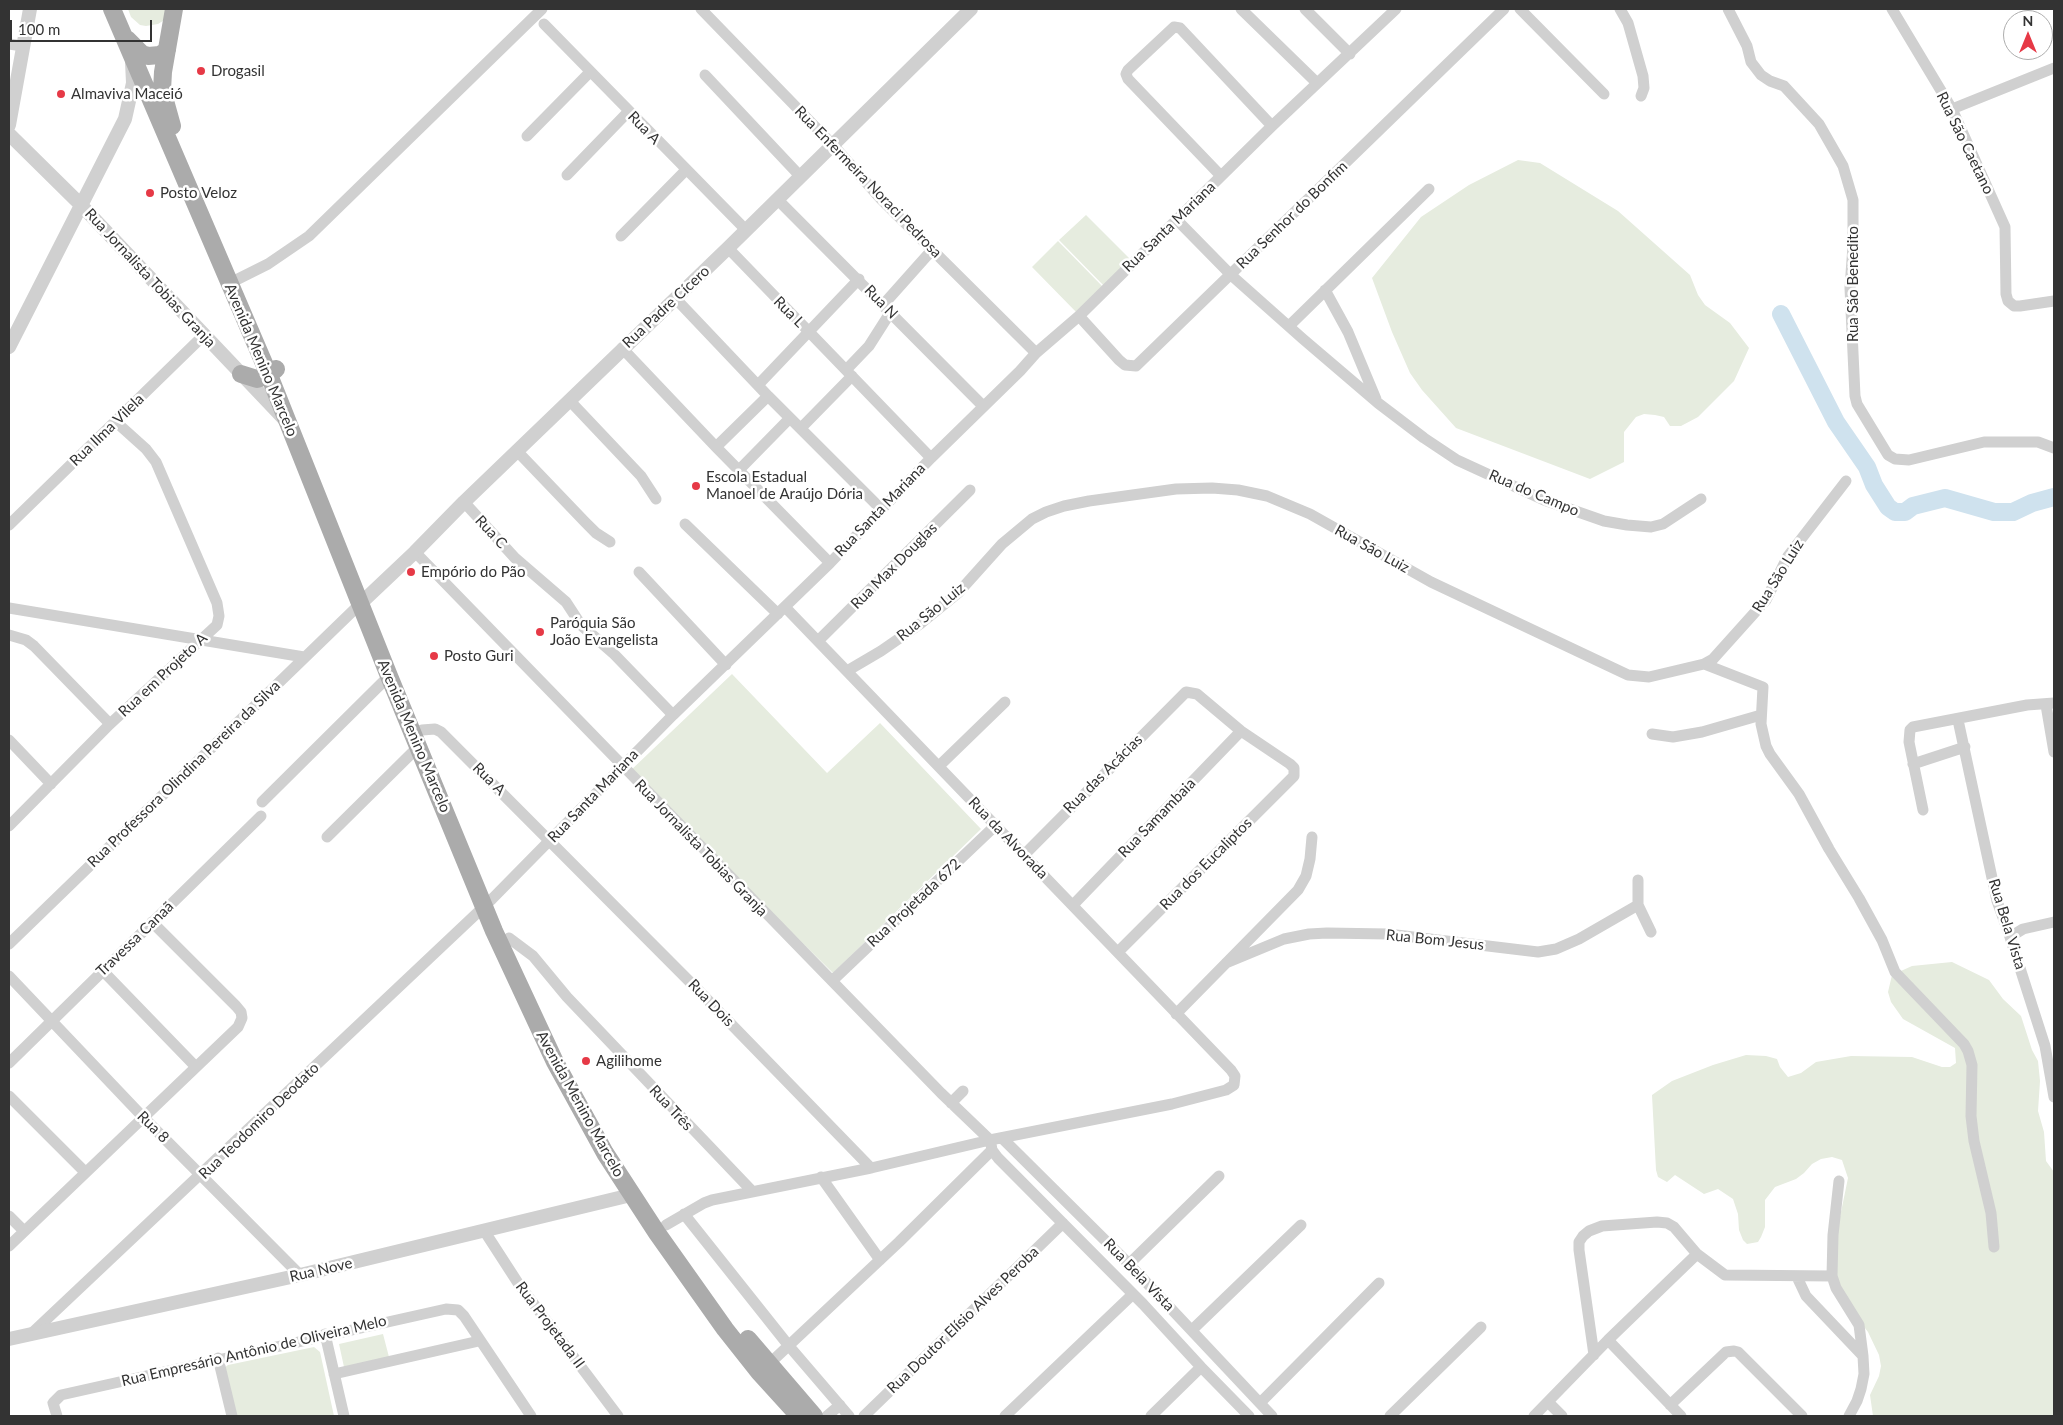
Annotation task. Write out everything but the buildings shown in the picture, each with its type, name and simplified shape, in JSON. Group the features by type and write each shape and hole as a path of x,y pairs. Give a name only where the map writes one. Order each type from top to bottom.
{"main road":[{"name":"Avenida Menino Marcelo","path":"112,9 132,59 272,372 289,424 422,730 525,1000 555,1062 605,1153 626,1196 677,1261 725,1329 799,1416"},
{"name":"Avenida Menino Marcelo","path":"174,9 162,72 164,102 176,136 236,280 364,600 389,676 418,747 488,902 509,938 547,1025 623,1163 734,1321 814,1416"},
{"path":"123,35 142,54 148,56 160,55 167,50 187,9"},
{"path":"240,374 258,379 272,372"},
{"path":"626,1196 680,1285 785,1416"},
{"path":"677,1261 680,1285"}],"street":[{"path":"9,125 30,9"},
{"path":"236,280 268,264 309,236 542,9"},
{"name":"Rua Enfermeira Noraci Pedrosa","path":"701,9 775,77 881,199 1036,353"},
{"name":"Rua Padre Cícero","path":"364,600 570,401 622,348 728,248 971,9"},
{"path":"1241,9 1317,84"},
{"path":"1305,9 1350,54"},
{"name":"Rua Santa Mariana","path":"488,902 673,715 830,563 1036,353 1079,316 1272,126 1396,9"},
{"name":"Rua Senhor do Bonfim","path":"1079,316 1119,360 1125,365 1136,366 1504,9"},
{"path":"1520,9 1604,94"},
{"path":"1620,9 1628,23 1643,76 1644,88 1641,96"},
{"name":"Rua São Benedito","path":"1728,9 1744,39 1751,62 1761,75 1770,81 1784,86 1819,124 1842,166 1853,200 1853,246 1850,288 1855,396 1888,455 1895,459 1909,460 1984,442 2038,442 2054,448"},
{"name":"Rua São Caetano","path":"1892,9 1952,109 2005,227 2006,294 2008,301 2014,306 2054,301"},
{"name":"Rua A","path":"544,24 628,112 746,230"},
{"path":"1221,176 1128,79 1126,74 1128,70 1174,27 1183,30 1272,126"},
{"path":"9,44 23,46"},
{"path":"9,347 125,119 133,82 132,59"},
{"path":"1952,109 2054,68"},
{"path":"527,136 590,72"},
{"path":"705,75 800,176"},
{"path":"567,175 628,112"},
{"name":"Rua Jornalista Tobias Granja","path":"9,134 81,205 289,424"},
{"path":"621,236 686,171"},
{"path":"1289,326 1430,189"},
{"name":"Rua N","path":"777,199 983,406"},
{"name":"Rua do Campo","path":"1177,220 1231,275 1378,403 1457,460 1544,500 1604,521 1628,526 1658,526 1701,499"},
{"name":"Rua L","path":"728,248 931,458"},
{"path":"801,428 849,373 869,346 886,309 932,250"},
{"path":"758,385 858,279"},
{"name":"Rua do Campo","path":"1325,290 1348,332 1378,403"},
{"path":"675,298 768,396 881,509"},
{"name":"Rua Ilma Vilela","path":"9,525 204,335"},
{"path":"622,348 830,563"},
{"path":"716,447 768,396"},
{"path":"570,401 641,476 656,499"},
{"path":"739,470 790,418"},
{"name":"Rua em Projeto A","path":"9,826 110,724 217,625 219,616 217,603 156,462 146,449 116,422"},
{"path":"517,451 596,533 610,542"},
{"name":"Rua São Luiz","path":"847,671 881,651 920,624 958,593 1002,544 1032,520 1046,512 1064,506 1176,489 1212,488 1238,490 1267,496 1310,514 1431,582 1628,675 1649,677 1704,664 1719,653 1766,600 1788,556 1846,481"},
{"name":"Rua Max Douglas","path":"818,642 970,490"},
{"name":"Rua C","path":"464,502 515,558 566,602 577,615 582,625 613,653 673,715"},
{"name":"Rua da Alvorada","path":"686,524 818,642 847,671 1231,1070 1235,1079 1234,1085 1230,1088 1172,1104"},
{"name":"Rua Jornalista Tobias Granja","path":"415,552 991,1145"},
{"path":"639,572 726,665"},
{"name":"Rua Professora Olindina Pereira da Silva","path":"9,944 364,600"},
{"path":"9,608 304,657"},
{"path":"9,635 26,640 34,646 110,724"},
{"path":"1704,664 1763,688 1761,715 1766,746 1779,769 1799,794 1859,898 1882,940 1895,972 1964,1044 1968,1051 1972,1065 1971,1116 1974,1141 1991,1213 1994,1247"},
{"path":"262,802 389,676"},
{"name":"Rua das Acácias","path":"1024,855 1182,694 1192,691 1197,694 1241,731"},
{"path":"939,766 1005,702"},
{"path":"1923,810 1909,742 1910,730 1917,726 1958,720 2027,705 2050,704 2054,752"},
{"path":"1652,734 1673,737 1702,732 1761,715"},
{"name":"Rua Bela Vista","path":"1958,720 1997,901 2045,1046 2054,1097"},
{"name":"Rua A","path":"422,730 435,729 441,732 550,840"},
{"name":"Rua dos Eucaliptos","path":"1118,952 1294,776 1294,768 1290,764 1241,731"},
{"name":"Rua Samambaia","path":"1073,905 1241,731"},
{"path":"9,740 50,784"},
{"path":"327,836 418,747"},
{"path":"1913,764 1965,747"},
{"name":"Travessa Canaã","path":"9,1063 261,816"},
{"name":"Rua Projetada 672","path":"832,981 996,825"},
{"path":"1176,1014 1298,890 1306,876 1310,860 1312,837"},
{"name":"Rua Dois","path":"550,840 871,1168"},
{"path":"1638,880 1638,906 1651,932"},
{"name":"Rua Teodomiro Deodato","path":"31,1334 202,1175 488,902"},
{"name":"Rua Bom Jesus","path":"1226,963 1284,939 1327,933 1388,934 1538,952 1556,949 1579,939 1638,906"},
{"path":"9,1246 238,1026 242,1018 241,1012 236,1006 152,922"},
{"path":"2010,937 2023,929 2054,922"},
{"name":"Rua Três","path":"509,938 533,956 567,997 752,1191"},
{"path":"103,971 195,1066"},
{"name":"Rua 8","path":"9,976 143,1117 300,1275"},
{"path":"951,1103 963,1091"},
{"path":"769,1364 880,1260 991,1145 1002,1138 1172,1104 1164,1093"},
{"path":"9,1096 85,1172"},
{"name":"Rua Bela Vista","path":"1002,1138 1130,1264 1272,1416"},
{"path":"666,1225 704,1203 752,1191 991,1145"},
{"name":"Rua Bela Vista","path":"991,1145 998,1158 1143,1304 1200,1367 1249,1416"},
{"path":"1130,1264 1219,1176"},
{"path":"821,1177 880,1260"},
{"path":"1839,1181 1832,1235 1832,1276 1859,1324 1864,1374 1858,1401 1849,1416"},
{"name":"Rua Nove","path":"9,1339 300,1275 485,1232 626,1196"},
{"path":"684,1214 789,1346 849,1416"},
{"path":"9,1216 24,1231"},
{"name":"Rua Doutor Elísio Alves Peroba","path":"864,1416 1063,1223"},
{"path":"1594,1354 1579,1242 1583,1236 1602,1226 1667,1223 1674,1228 1697,1254 1725,1275 1832,1276"},
{"path":"1192,1330 1301,1225"},
{"name":"Rua Projetada II","path":"485,1232 518,1283 618,1416"},
{"path":"1534,1416 1608,1340 1697,1254"},
{"path":"1797,1277 1806,1296 1863,1356"},
{"path":"1260,1403 1379,1283"},
{"path":"1143,1304 1155,1292"},
{"path":"1005,1416 1133,1294"},
{"name":"Rua Empresário Antônio de Oliveira Melo","path":"57,1416 54,1408 56,1398 61,1395 325,1334 452,1309 458,1310 464,1316 480,1341"},
{"path":"1390,1416 1481,1327"},
{"path":"325,1334 344,1416"},
{"path":"1608,1340 1681,1416"},
{"path":"334,1374 480,1341 531,1416"},
{"path":"1670,1405 1726,1352 1734,1351 1802,1416"},
{"path":"218,1358 232,1416"},
{"path":"1150,1416 1200,1367"},
{"path":"1548,1402 1562,1416"},
{"path":"827,1416 840,1405"}],"shaded area":[{"path":"128,9 167,9 166,19 158,24 140,25 131,17"},
{"path":"1518,160 1540,163 1618,211 1690,275 1698,295 1705,305 1730,323 1749,348 1734,381 1698,417 1681,426 1670,426 1664,417 1644,414 1636,417 1624,432 1624,462 1590,479 1456,428 1422,390 1410,373 1372,278 1421,217 1469,185"},
{"path":"1086,215 1133,262 1106,288 1059,240"},
{"path":"1058,241 1105,289 1079,315 1032,267"},
{"path":"732,674 827,773 880,723 981,829 833,973 629,772"},
{"path":"1952,962 1989,980 2003,999 2021,1016 2032,1050 2038,1061 2040,1081 2038,1111 2044,1132 2046,1161 2054,1172 2054,1416 1873,1416 1870,1395 1879,1376 1881,1366 1879,1355 1868,1332 1841,1297 1836,1273 1834,1246 1848,1178 1842,1160 1832,1157 1821,1159 1812,1164 1796,1179 1775,1187 1765,1200 1765,1227 1761,1237 1758,1242 1747,1244 1739,1230 1738,1214 1733,1199 1718,1189 1704,1194 1675,1175 1667,1182 1658,1177 1656,1170 1652,1095 1672,1081 1713,1065 1746,1055 1766,1056 1777,1059 1780,1067 1788,1077 1801,1073 1816,1062 1851,1056 1912,1057 1942,1067 1950,1067 1956,1063 1955,1048 1903,1019 1891,1002 1888,992 1892,975 1912,966"},
{"path":"383,1334 389,1357 344,1367 339,1344"},
{"path":"314,1347 320,1352 334,1416 231,1416 223,1369 228,1365"}],"waterway":[{"path":"1781,314 1836,422 1867,467 1874,485 1888,507 1895,512 1905,512 1913,506 1945,498 1994,512 2013,512 2032,503 2054,497"}],"place":[{"name":"Drogasil","path":"201,71"},
{"name":"Almaviva Maceió","path":"61,94"},
{"name":"Posto Veloz","path":"150,193"},
{"name":"Escola Estadual Manoel de Araújo Dória","path":"696,486"},
{"name":"Empório do Pão","path":"411,572"},
{"name":"Paróquia São João Evangelista","path":"540,632"},
{"name":"Posto Guri","path":"434,656"},
{"name":"Agilihome","path":"586,1061"}]}
